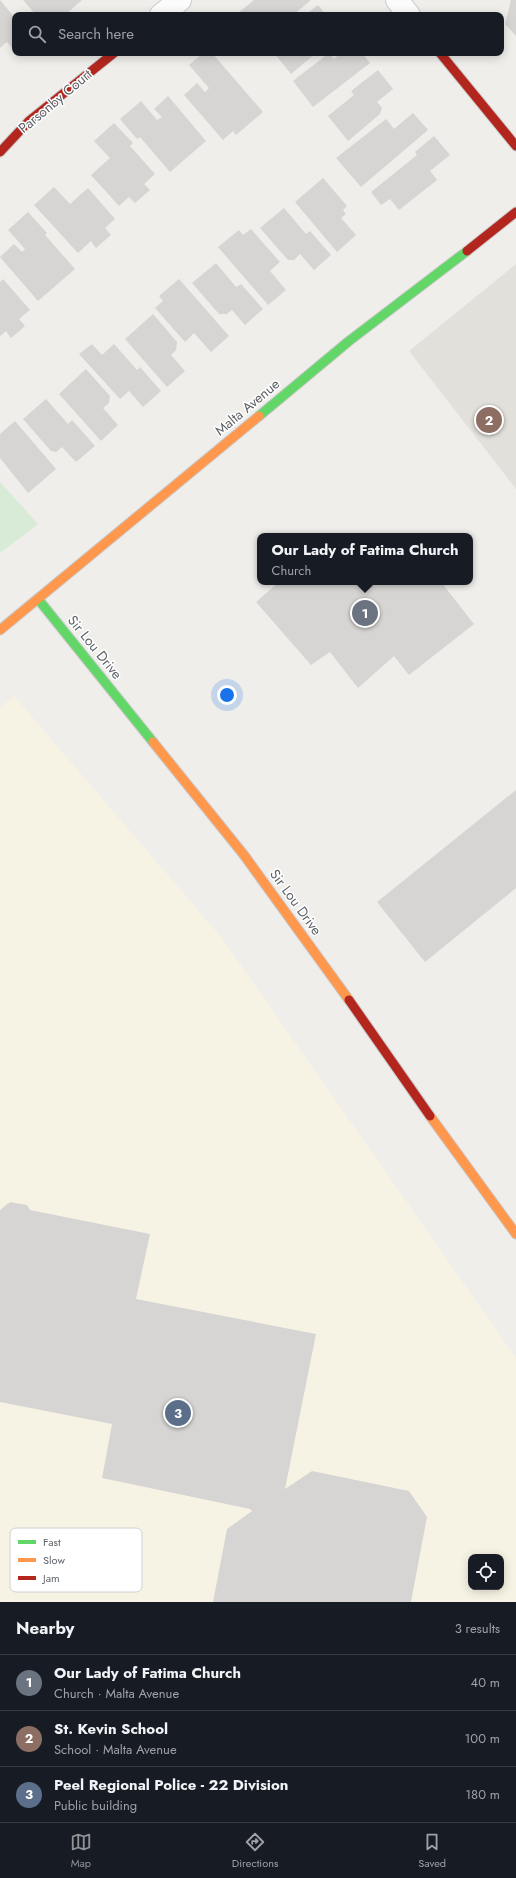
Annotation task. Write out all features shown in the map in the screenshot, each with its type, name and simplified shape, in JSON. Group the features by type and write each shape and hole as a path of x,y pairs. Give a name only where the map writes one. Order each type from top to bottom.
{"street":[{"path":"165,12 180,0"},
{"path":"397,0 407,12"},
{"name":"Parsonby Court","path":"0,152 29,121 110,56"},
{"path":"442,56 516,146"},
{"name":"Malta Avenue","path":"0,630 348,341 446,268 516,212"},
{"name":"Sir Lou Drive","path":"38,598 244,855 334,978 414,1095 516,1234"}],"shaded area":[{"path":"516,264 516,489 409,351"},
{"path":"14,696 221,937 516,1358 516,1602 0,1602 0,708"}],"green space":[{"path":"0,482 38,524 0,553"}],"building":[{"path":"0,0 12,14 12,48 7,42 0,48"},
{"path":"23,0 82,0 68,12 33,12"},
{"path":"254,0 311,0 297,12 239,12"},
{"path":"511,0 516,0 516,36 505,24"},
{"path":"318,5 324,12 309,12"},
{"path":"200,56 215,56 263,112 236,135 233,131 223,140 184,95 197,83 205,92 209,88 189,65"},
{"path":"276,56 312,56 291,74"},
{"path":"325,56 332,56 334,59 338,56 364,56 370,63 313,107 293,81"},
{"path":"378,70 393,89 377,102 382,108 380,114 348,141 328,116 354,95 351,91"},
{"path":"168,96 206,141 170,172 140,137 137,139 120,119 141,101 157,120 162,117 154,109"},
{"path":"413,113 428,130 361,187 336,158 386,119 394,129"},
{"path":"114,123 133,143 130,146 155,174 144,184 150,190 135,203 129,197 119,206 91,175 110,158 94,141"},
{"path":"434,136 450,155 430,171 437,180 399,210 390,199 381,205 371,192 417,155 415,152"},
{"path":"323,178 347,206 343,210 346,214 341,218 356,235 337,252 295,202"},
{"path":"54,187 70,204 88,188 115,219 105,228 111,235 96,248 91,241 78,253 34,205"},
{"path":"284,208 306,234 310,231 331,255 314,270 300,254 294,260 288,260 260,228"},
{"path":"28,212 47,233 45,235 75,269 38,301 0,257 14,244 22,252 25,249 8,230"},
{"path":"251,229 280,262 270,271 286,290 268,305 218,247 239,230 243,235"},
{"path":"216,263 236,287 241,284 263,309 245,325 232,310 227,314 219,314 192,283"},
{"path":"3,279 30,310 19,319 25,326 11,338 6,331 0,336 0,282"},
{"path":"179,279 229,336 211,352 194,333 185,342 155,308 163,301 159,296"},
{"path":"153,314 177,342 176,350 171,355 185,371 167,387 125,339"},
{"path":"92,344 102,355 114,344 137,370 140,367 161,391 143,407 129,391 120,399 79,354"},
{"path":"86,369 110,396 109,403 103,408 118,425 101,441 59,394"},
{"path":"46,399 68,424 72,420 95,446 76,462 62,447 56,452 51,451 23,419"},
{"path":"15,421 56,469 28,493 0,458 0,434"},
{"path":"276,585 443,585 474,624 409,675 394,656 358,688 330,652 311,665 256,602"},
{"path":"516,790 516,888 425,962 377,902"},
{"path":"10,1202 27,1205 30,1210 150,1234 136,1299 316,1334 285,1489 312,1471 409,1491 427,1517 411,1602 213,1602 227,1529 252,1511 250,1509 102,1478 112,1424 0,1402 0,1210"}],"traffic: fast":[{"path":"259,416 349,341 467,251"},
{"path":"38,599 153,742"}],"traffic: slow":[{"path":"0,630 259,416"},
{"path":"153,742 244,855 349,1000"},
{"path":"430,1116 516,1234"}],"traffic: jam":[{"path":"0,152 29,121 110,56"},
{"path":"442,56 516,146"},
{"path":"467,251 516,212"},
{"path":"349,1000 430,1116"}],"place":[{"name":"St. Kevin School","path":"489,420"},
{"name":"Our Lady of Fatima Church","path":"365,613"},
{"name":"Peel Regional Police - 22 Division","path":"178,1413"}]}
